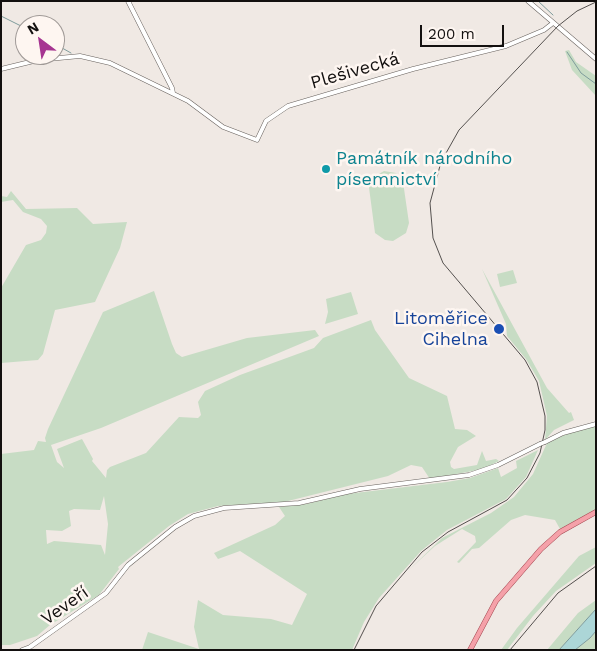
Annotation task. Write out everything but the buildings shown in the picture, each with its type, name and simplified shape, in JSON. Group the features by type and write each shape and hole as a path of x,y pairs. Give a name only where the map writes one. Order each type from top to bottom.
{"main road":[{"path":"470,650 496,601 541,549 560,532 596,512"}],"street":[{"path":"128,1 168,80 172,93"},
{"path":"528,1 596,59"},
{"name":"Plešivecká","path":"172,93 204,112 223,128 257,140 266,120 279,110 361,83 506,46 544,30 553,23"},
{"path":"1,69 38,60 80,56 110,63 172,93"},
{"name":"Veveří","path":"24,649 106,593 128,565 184,520 224,508 299,503 360,489 463,476 498,465 563,433 596,424"}],"green space":[{"path":"569,50 576,62 596,76 596,96 572,70 565,51"},
{"path":"384,171 396,173 403,182 409,223 406,233 393,241 385,240 375,233 368,180"},
{"path":"11,191 26,209 77,208 93,224 127,222 120,248 95,302 55,310 43,354 38,360 1,363 1,288 26,245 41,240 46,233 47,226 41,219 23,212 13,200 1,202 1,196 7,197"},
{"path":"482,269 547,388 569,413 571,412 574,420 554,430 545,440 547,416 539,381 526,359 507,336 506,324"},
{"path":"513,270 517,283 500,287 497,274"},
{"path":"154,291 172,344 176,353 182,357 247,338 315,330 319,336 101,428 51,445 57,462 64,468 57,449 82,439 93,459 92,461 106,478 107,470 110,467 146,453 179,417 198,418 201,415 198,402 205,391 240,375 314,348 323,338 371,320 375,330 409,378 447,396 455,429 467,430 476,436 458,447 450,462 451,467 454,469 477,465 482,451 486,461 496,459 499,461 483,469 430,479 422,467 411,465 388,476 284,502 218,506 188,514 169,526 118,567 119,569 99,595 50,625 37,636 10,645 1,645 1,454 34,450 38,441 46,442 45,438 48,429 103,312","holes":["104,496 108,524 105,555 101,545 54,541 47,544 46,530 62,531 71,526 69,511 74,509 100,510"]},
{"path":"351,292 358,314 325,324 328,312 326,299"},
{"path":"596,426 596,509 560,529 555,520 525,515 511,520 479,548 472,549 459,563 457,562 476,542 475,536 462,529 435,546 409,570 442,538 491,513 514,497 533,474 547,443 571,432"},
{"path":"538,450 526,477 506,499 447,530 421,551 379,598 364,622 352,650 142,650 148,632 199,649 194,627 198,600 223,615 271,619 292,625 307,594 240,551 218,559 214,553 275,525 285,516 279,507 306,504 347,494 470,478 498,468 501,477 517,468 516,461"},
{"path":"596,547 596,563 556,591 533,616 507,650 501,650 517,628 579,556"},
{"path":"596,600 596,609 559,650 547,650 578,613"},
{"path":"596,631 596,650 575,650 590,638"}],"water":[{"path":"596,609 596,631 590,638 575,650 559,650"}],"waterway":[{"path":"538,1 553,15"},
{"path":"1,16 15,23"},
{"path":"65,50 71,53"},
{"path":"567,52 581,73 596,84"}],"railway":[{"path":"354,650 376,606 422,552 448,532 507,500 527,478 540,453 545,430 545,416 537,382 525,360 443,263 433,238 430,203 441,162 459,130 558,26 577,11 596,2"},
{"path":"510,650 558,593 596,566"}],"place":[{"name":"Památník národního písemnictví","path":"326,169"},
{"name":"Litoměřice Cihelna","path":"499,329"}]}
